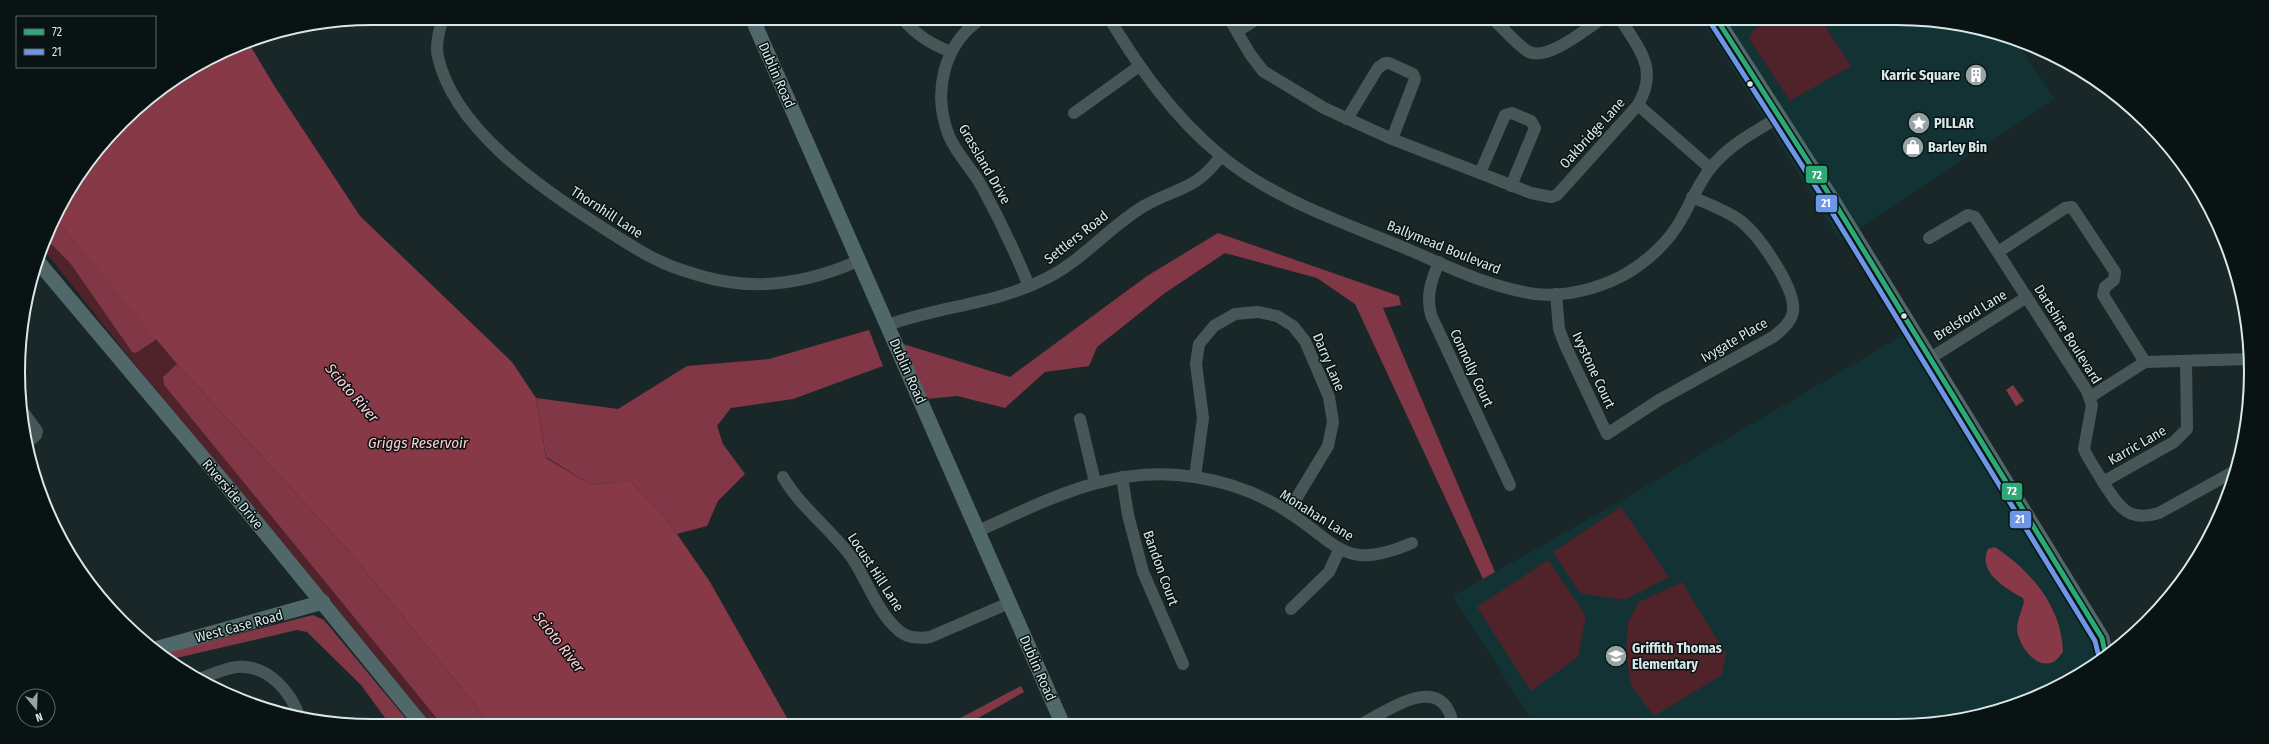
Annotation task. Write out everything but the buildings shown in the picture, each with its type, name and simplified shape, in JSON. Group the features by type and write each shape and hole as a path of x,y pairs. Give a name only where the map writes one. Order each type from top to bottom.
{"main road":[{"name":"Dublin Road","path":"755,25 1060,719"},
{"path":"1720,25 1834,202 1929,359 2107,645"},
{"name":"Riverside Drive","path":"41,266 323,602 417,719"},
{"name":"West Case Road","path":"161,647 323,602"}],"street":[{"name":"Thornhill Lane","path":"441,25 438,33 438,55 444,76 455,96 484,135 530,178 563,202 635,248 682,271 729,282 751,284 795,282 817,277 858,260"},
{"path":"908,25 913,31 927,41 951,52"},
{"name":"Grassland Drive","path":"974,25 964,33 951,52 942,79 940,94 945,123 950,137 979,182 1009,238 1029,286"},
{"name":"Ballymead Boulevard","path":"1113,25 1138,67 1194,132 1221,156 1292,201 1439,262 1512,290 1539,294 1556,294 1605,284 1637,267 1671,235 1710,168 1746,137 1779,117"},
{"path":"1234,25 1250,54 1263,71 1324,108 1392,138 1512,186 1535,128 1531,121 1512,113 1505,115 1480,173"},
{"path":"1238,31 1248,25"},
{"path":"1500,25 1528,51 1538,54 1549,52 1592,25"},
{"path":"1624,25 1643,56 1648,73 1646,90 1638,105"},
{"path":"1347,119 1378,68 1385,63 1389,63 1412,74 1415,79 1392,138"},
{"path":"1074,113 1138,67"},
{"name":"Oakbridge Lane","path":"1512,186 1551,197 1557,195 1638,105 1710,168"},
{"name":"Settlers Road","path":"888,325 928,312 994,299 1029,286 1067,266 1122,220 1145,205 1200,180 1221,156"},
{"name":"Ivygate Place","path":"1607,434 1659,400 1773,338 1785,327 1793,311 1791,294 1761,242 1741,221 1692,197"},
{"path":"1998,252 2065,208 2072,207 2115,272 2114,280 2105,287 2103,295 2145,362"},
{"name":"Dartshire Boulevard","path":"1929,238 1970,214 1975,216 2090,397 2091,413 2084,450 2117,504 2134,515 2147,517 2159,513 2229,474"},
{"name":"Connolly Court","path":"1439,262 1429,288 1428,302 1431,315 1510,485"},
{"name":"Ivystone Court","path":"1556,294 1559,329 1607,434"},
{"name":"Brelsford Lane","path":"1929,359 2027,297"},
{"name":"Darry Lane","path":"1195,477 1203,418 1196,355 1199,344 1214,326 1235,314 1251,311 1268,313 1286,321 1297,330 1305,342 1323,381 1338,423 1328,446 1288,512"},
{"path":"2090,397 2145,362 2243,359"},
{"name":"Karric Lane","path":"2103,482 2174,442 2187,430 2186,362"},
{"path":"1080,419 1095,482"},
{"path":"29,420 37,433 32,438"},
{"name":"Monahan Lane","path":"978,531 1067,492 1095,482 1149,474 1195,477 1224,484 1255,495 1288,512 1339,550 1352,554 1377,555 1391,552 1412,543"},
{"name":"Locust Hill Lane","path":"783,476 796,498 836,537 852,558 883,611 896,629 904,634 916,639 930,638 1009,603"},
{"name":"Bandon Court","path":"1122,477 1128,515 1143,572 1183,664"},
{"path":"1291,609 1330,572 1339,550"},
{"path":"206,677 236,667 249,667 265,672 282,688 295,710"},
{"path":"1379,719 1405,700 1422,696 1439,701 1446,707 1451,719"}],"shaded area":[{"path":"1705,25 1920,26 1965,32 2021,48 2055,99 1840,241"},
{"path":"1762,25 1825,25 1851,66 1790,101 1750,40 1750,35"},
{"path":"59,223 157,339 136,353 132,352 70,263 50,243"},
{"path":"1218,233 1399,296 1401,305 1383,308 1495,572 1483,579 1355,304 1317,278 1225,253 1165,293 1097,347 1089,366 1045,372 1005,408 957,396 926,399 903,344 1010,377 1147,276"},
{"path":"50,243 70,263 132,352 136,353 157,339 177,364 163,377 164,385 437,719 427,719 129,357 46,252"},
{"path":"1915,328 2110,645 2090,661 2070,673 2030,693 1987,707 1942,716 1897,719 1531,719 1453,596 1636,492"},
{"path":"869,330 883,366 793,399 731,408 717,426 723,444 745,474 718,501 707,526 677,534 666,518 630,481 591,485 546,457 536,398 618,409 687,366 769,359"},
{"path":"177,364 349,551 473,702 484,719 437,719 164,385 163,377"},
{"path":"1621,507 1669,577 1624,600 1580,593 1553,552"},
{"path":"1548,560 1586,616 1578,657 1531,691 1477,607"},
{"path":"1682,582 1726,654 1722,675 1654,716 1631,685 1626,653 1628,622 1639,602"},
{"path":"313,615 324,620 406,719 386,719 361,685 307,632 297,630 175,658 168,652"},
{"path":"1021,686 1024,692 977,719 958,719"}],"water":[{"name":"Griggs Reservoir","path":"251,47 275,87 360,216 512,362 536,398 546,458 591,485 630,481 666,518 710,582 788,719 484,719 473,702 349,551 177,364 59,223 71,198 83,179 111,143 143,111 179,83 198,71"},
{"path":"2013,385 2024,401 2016,406 2006,390"},
{"path":"1995,547 2021,567 2051,605 2057,620 2063,652 2055,661 2042,663 2035,660 2021,642 2018,635 2017,626 2024,602 2023,598 2009,590 1995,579 1986,565 1988,549"}],"transit line":[{"name":"21","path":"1712,25 1828,206 2095,641 2098,653"},
{"name":"72","path":"1720,25 1834,202 2102,638 2105,650"}],"place":[{"name":"Karric Square","path":"1976,75"},
{"name":"PILLAR","path":"1919,123"},
{"name":"Barley Bin","path":"1913,147"},
{"name":"Griffith Thomas Elementary","path":"1616,656"}],"water label":[{"name":"Scioto River","path":"352,393"},
{"name":"Scioto River","path":"559,642"}]}
